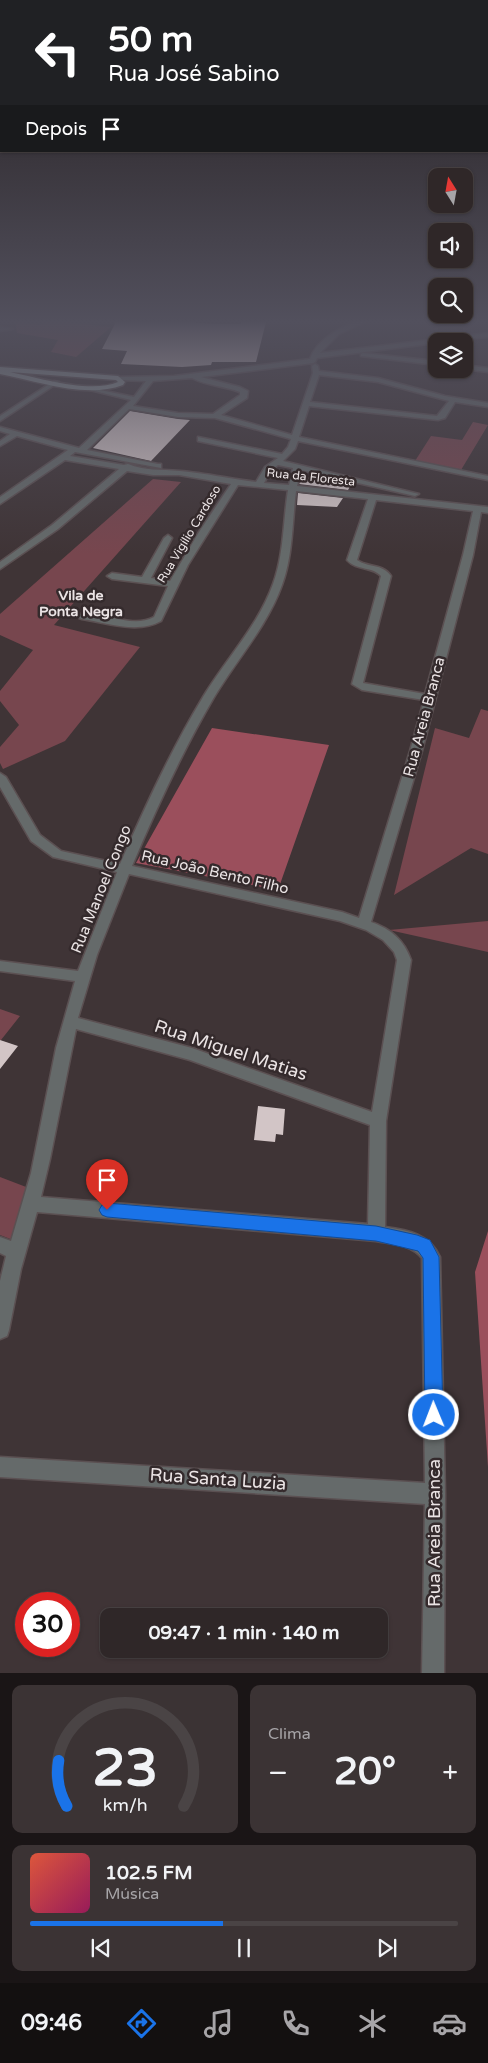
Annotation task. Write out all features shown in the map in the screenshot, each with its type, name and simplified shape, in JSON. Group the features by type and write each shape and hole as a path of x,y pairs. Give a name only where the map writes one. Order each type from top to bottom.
{"street":[{"path":"0,419 32,398"},
{"path":"0,501 17,487 78,450 128,407 135,399 131,398"},
{"path":"215,416 241,398"},
{"path":"258,484 268,469 284,457 292,447 308,398"},
{"path":"446,398 488,405"},
{"path":"306,404 438,418 442,416 453,400"},
{"path":"128,407 185,416 215,416 294,438 488,478"},
{"name":"Rua da Floresta","path":"0,429 78,450 164,467 179,473"},
{"path":"0,444 17,434"},
{"path":"201,439 284,457"},
{"name":"Rua da Floresta","path":"64,457 154,473 179,473 236,482 483,509"},
{"path":"0,566 55,527 135,461"},
{"name":"Rua da Floresta","path":"276,462 429,497 440,504"},
{"name":"Rua Manoel Congo","path":"0,1330 8,1248 30,1204 39,1175 70,1022 83,977 126,868 170,766 208,698 268,607 282,572 288,536 292,487 297,468"},
{"name":"Rua Vigílio Cardoso","path":"82,616 141,625 150,624 158,619 172,584 202,533 236,482"},
{"path":"348,494 358,482"},
{"path":"372,496 352,560 358,566 381,570 386,576 357,681 359,686 429,698"},
{"name":"Rua Areia Branca","path":"364,924 416,751 468,555 483,509"},
{"path":"144,580 168,538"},
{"path":"0,557 10,560"},
{"path":"112,576 172,584"},
{"name":"Rua João Bento Filho","path":"0,777 36,838 46,848 57,854 72,859 126,868 342,917 364,924 398,943 404,960 378,1121"},
{"path":"0,966 83,977"},
{"name":"Rua Miguel Matias","path":"70,1022 192,1054 378,1121"},
{"path":"30,1204 376,1233 378,1121"},
{"name":"Rua Areia Branca","path":"376,1233 424,1245 431,1257 435,1494 433,1673"},
{"name":"Rua Santa Luzia","path":"0,1467 435,1494"}],"shaded area":[{"path":"473,422 488,425 461,470 415,461 431,436 462,440"},
{"path":"153,479 181,482 54,625 140,647 65,741 3,769 0,763 0,747 19,725 0,701 0,691 33,650 0,635 0,614"},
{"path":"481,709 488,711 488,854 471,848 394,895 435,728 469,738"},
{"path":"212,728 329,745 278,890 136,863"},
{"path":"488,921 488,952 389,930"},
{"path":"0,1009 20,1016 1,1040 0,1040"},
{"path":"0,1177 34,1190 23,1244 0,1235"},
{"path":"488,1231 488,1467 475,1272"}],"building":[{"path":"130,411 190,420 151,461 93,448"},
{"path":"305,477 351,485 348,490 299,484"},
{"path":"298,493 343,498 337,507 297,505"},
{"path":"0,1040 18,1046 0,1069"},
{"path":"258,1106 285,1109 283,1135 276,1134 275,1142 254,1140"}],"district":[{"name":"Vila de Ponta Negra","path":"81,604"}],"route":[{"path":"107,1210 376,1233 424,1245 431,1257 434,1415"}]}
